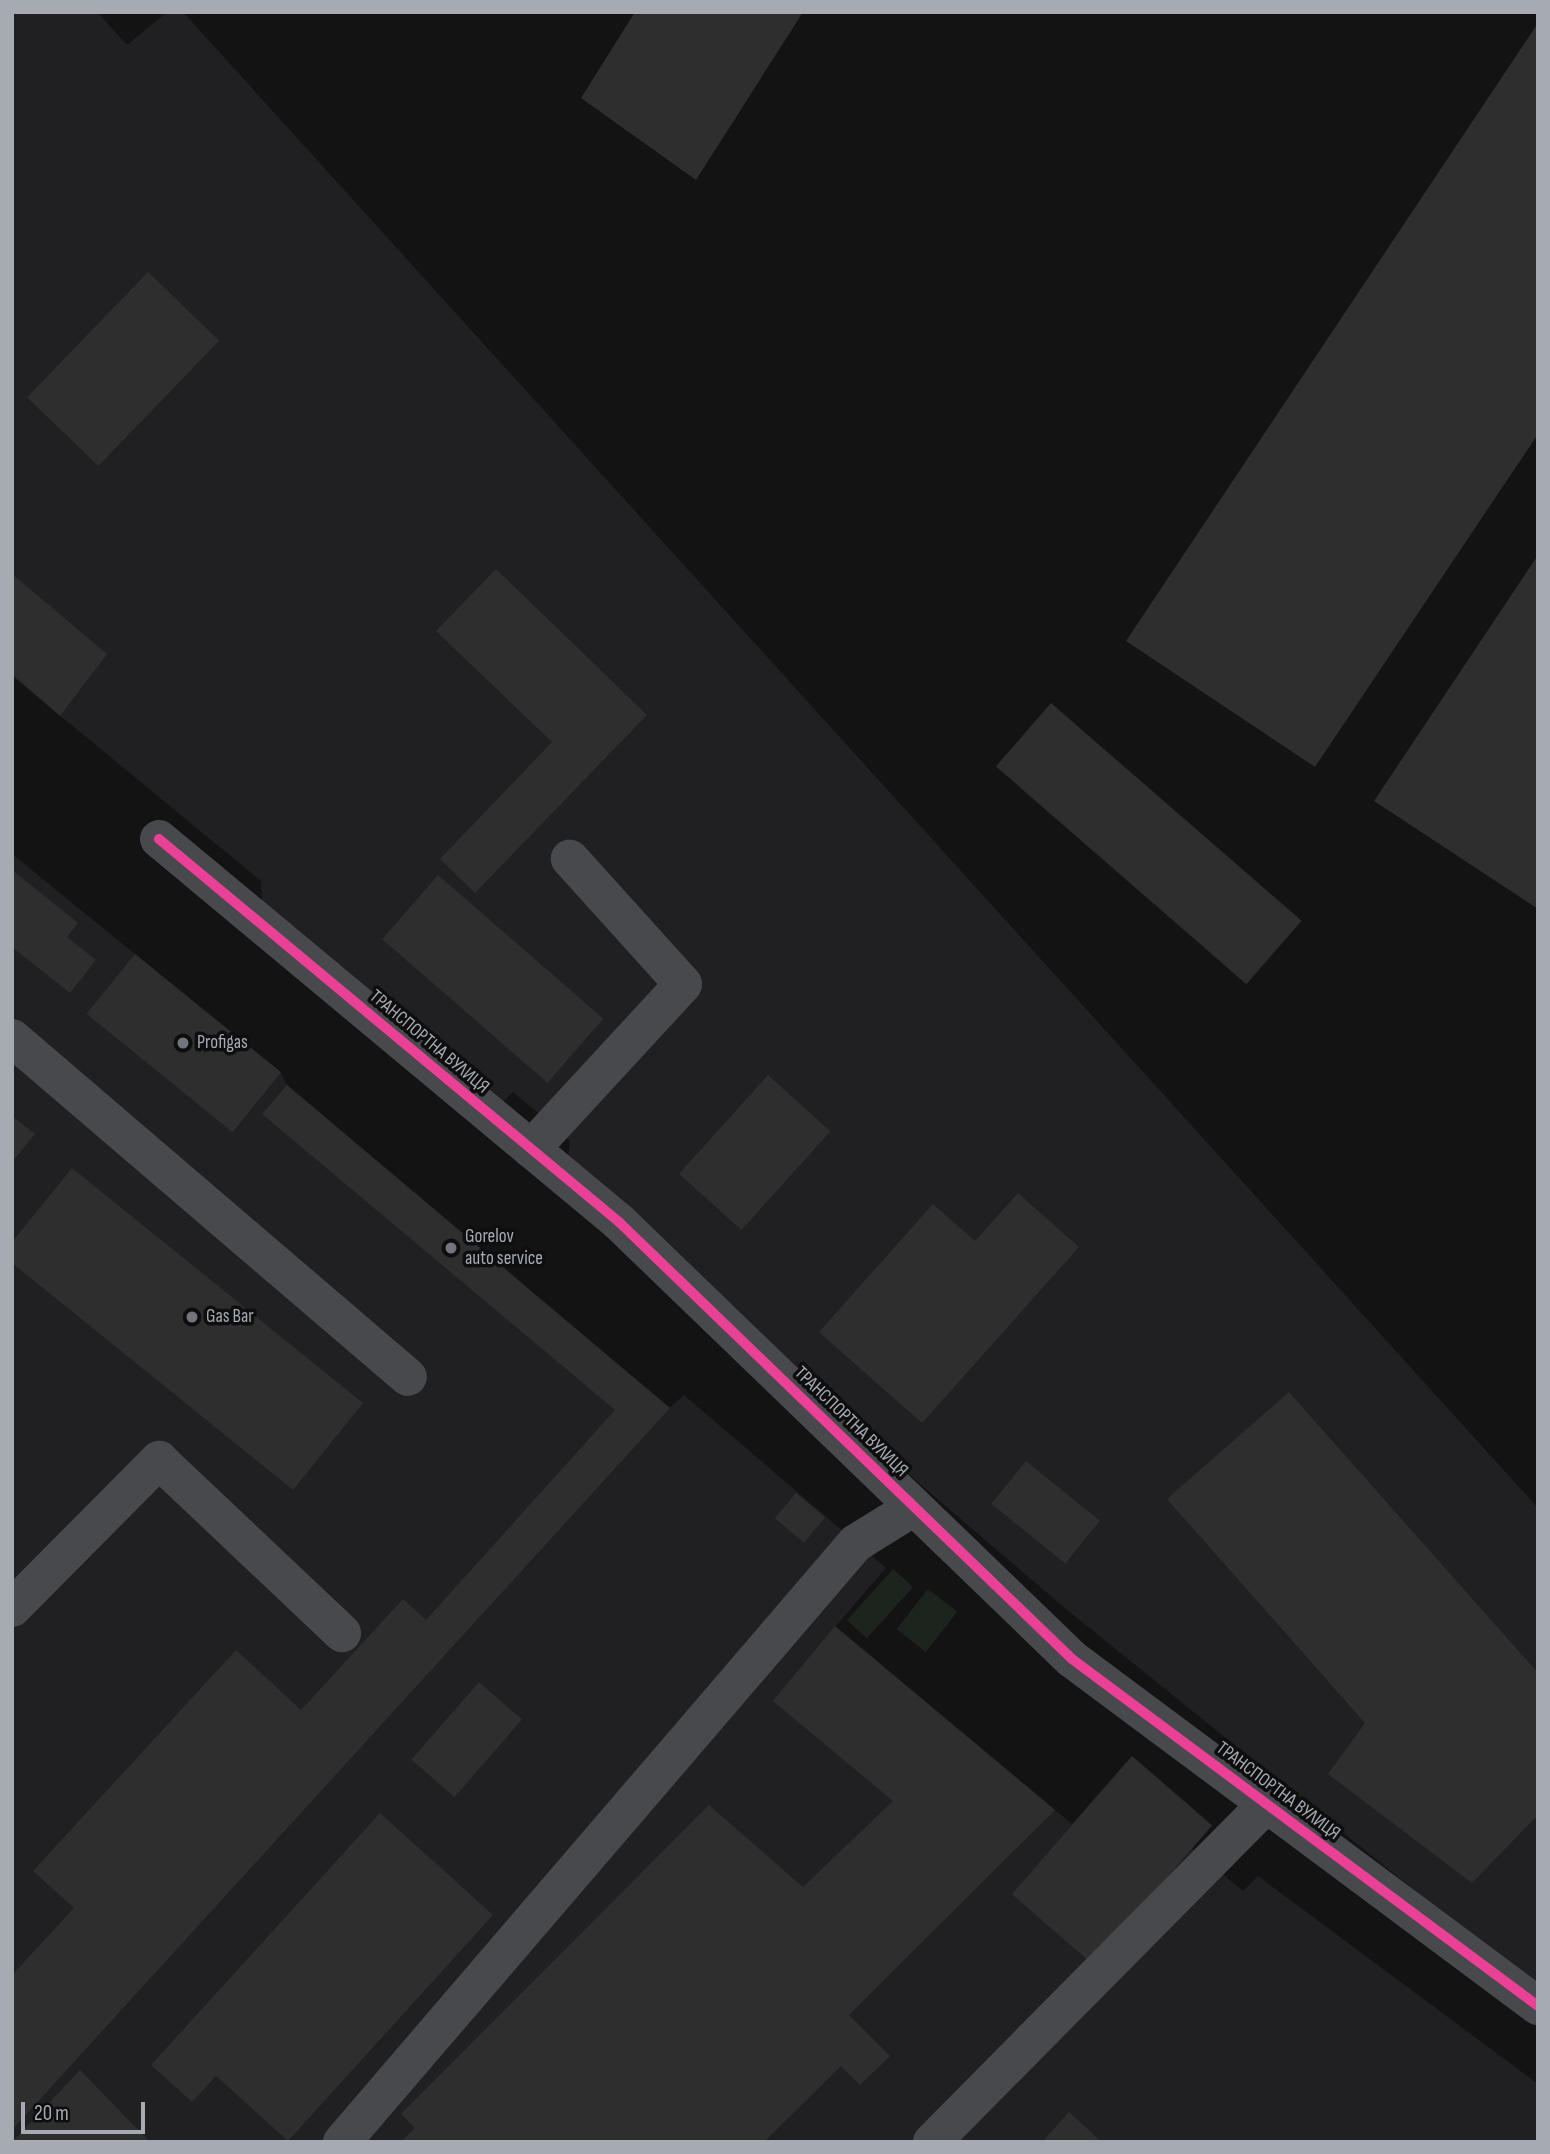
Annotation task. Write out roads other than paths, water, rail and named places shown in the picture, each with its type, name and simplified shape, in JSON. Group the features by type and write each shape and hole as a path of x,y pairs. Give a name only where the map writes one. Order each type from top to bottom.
{"street":[{"name":"ТРАНСПОРТНА ВУЛИЦЯ","path":"159,839 619,1222 1072,1658 1538,2006"},
{"path":"531,1149 683,984 570,859"},
{"path":"12,1038 408,1377"},
{"path":"12,1608 159,1460 342,1633"},
{"path":"342,2142 856,1543 914,1507"},
{"path":"932,2142 1266,1804"}],"place":[{"name":"Profigas","path":"183,1043"},
{"name":"Gorelov auto service","path":"451,1248"},
{"name":"Gas Bar","path":"192,1317"}]}
